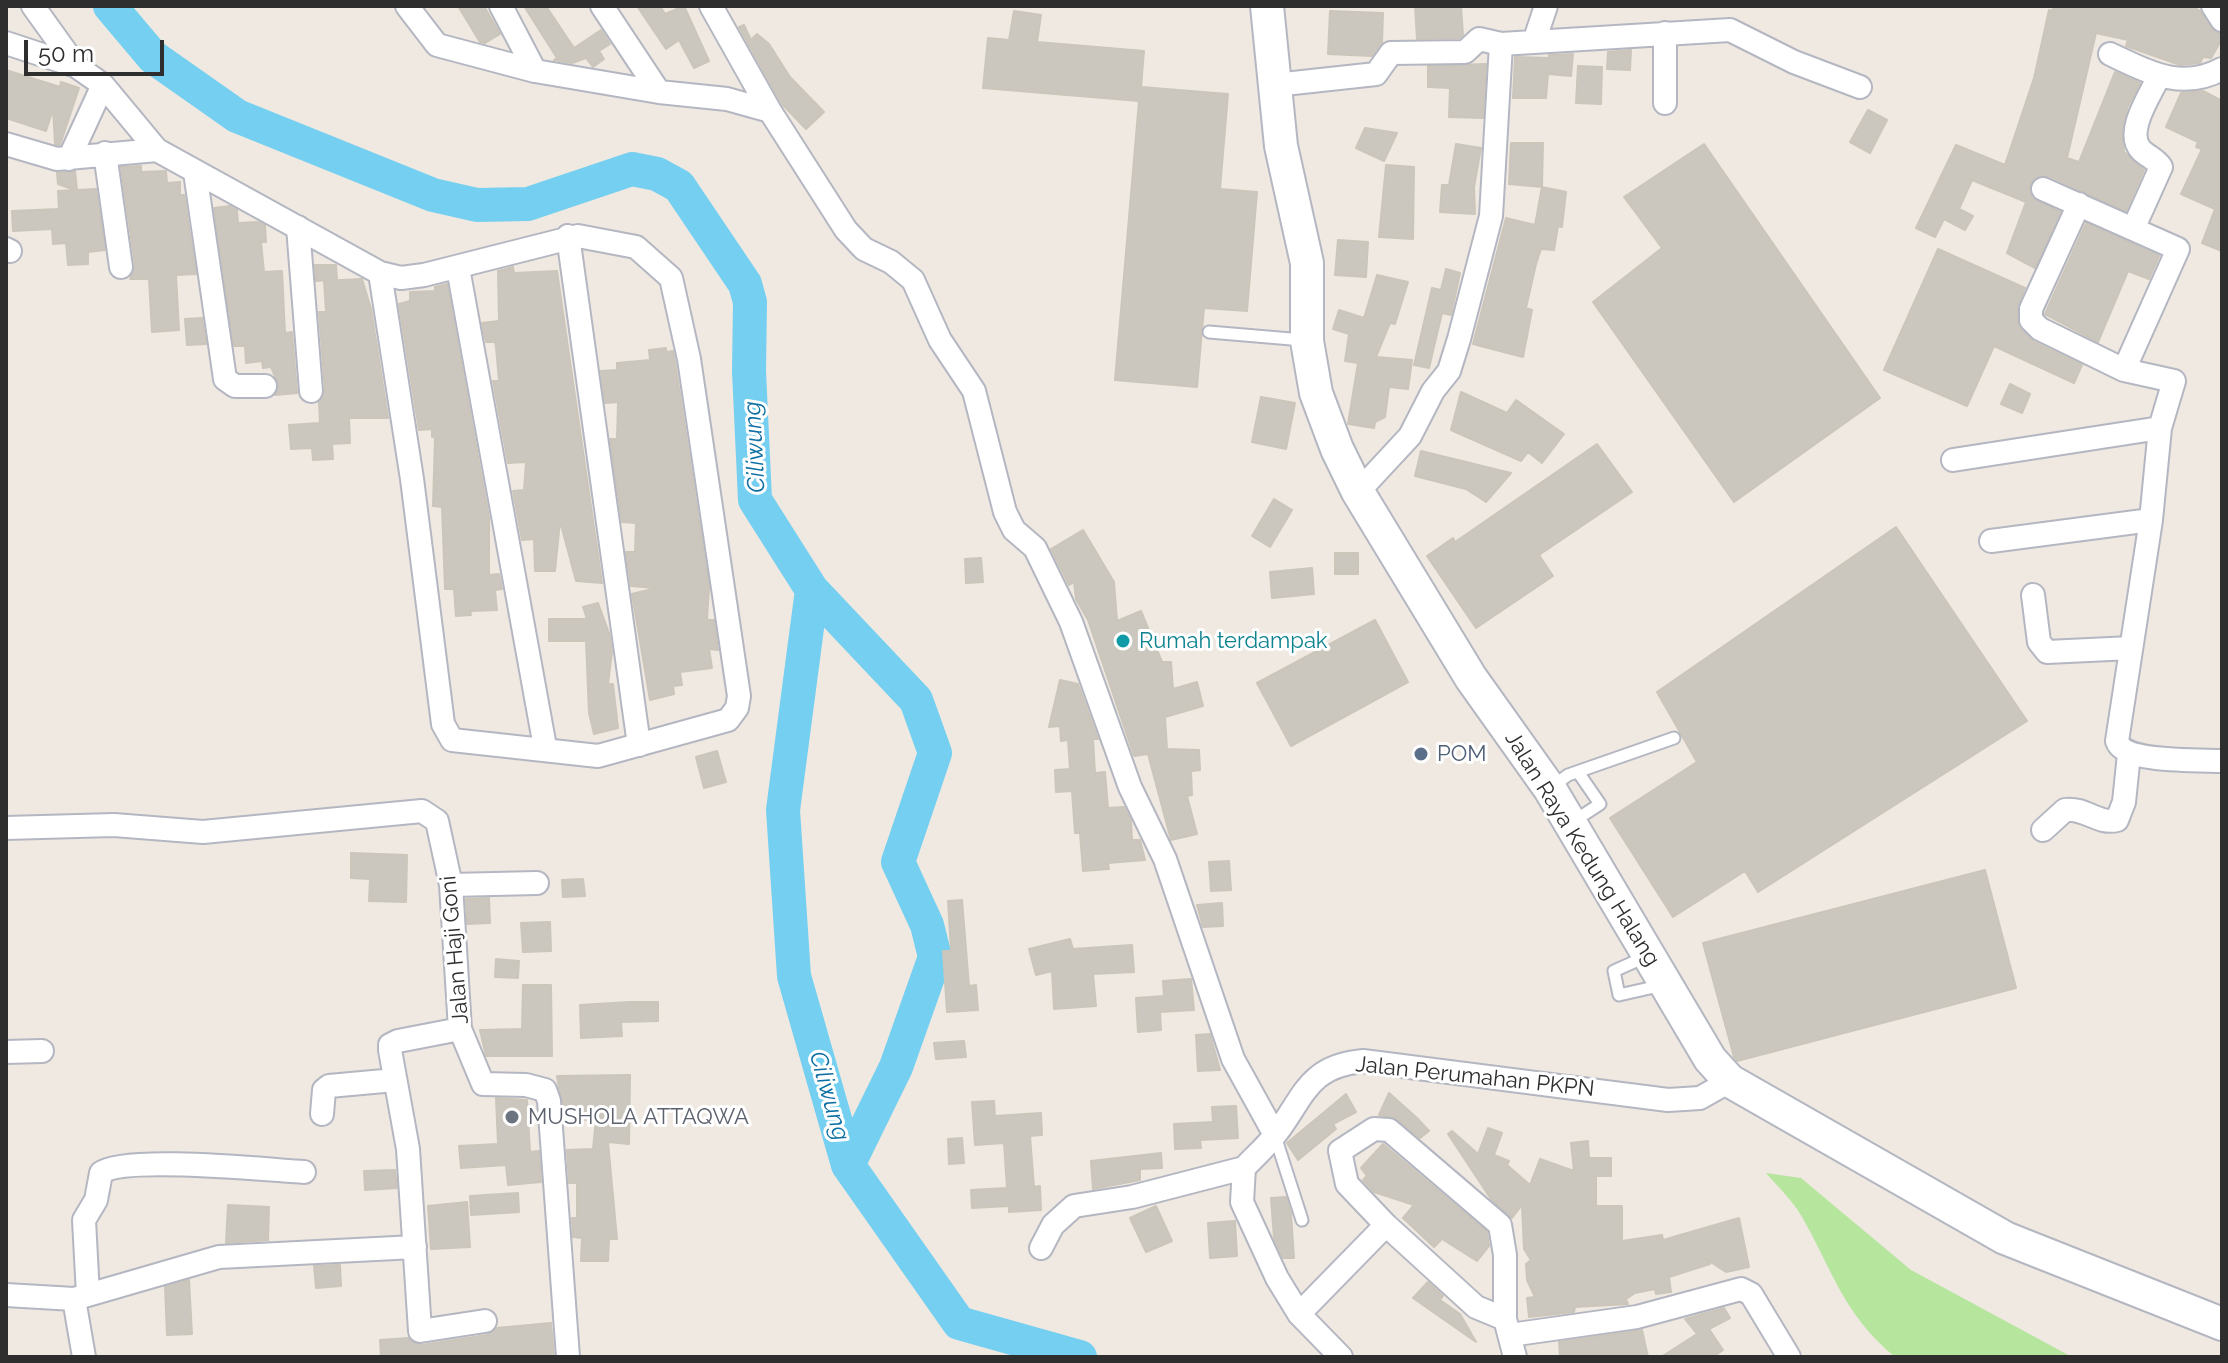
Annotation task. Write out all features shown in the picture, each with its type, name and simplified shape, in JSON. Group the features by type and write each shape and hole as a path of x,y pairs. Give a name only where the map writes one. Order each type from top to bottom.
{"main road":[{"name":"Jalan Raya Kedung Halang","path":"1267,6 1281,146 1307,263 1307,341 1316,393 1358,492 1471,678 1550,789 1710,1059 1730,1081 2005,1238 2222,1324"}],"street":[{"path":"33,6 76,66"},
{"path":"407,6 437,45 535,71 659,92 727,99 770,111"},
{"path":"501,6 535,71"},
{"path":"602,6 659,92"},
{"path":"711,6 770,111 855,241 870,254 891,262 913,280 940,340 974,391 1005,512 1014,530 1035,548 1071,622 1125,774 1165,859 1233,1059 1275,1135"},
{"path":"1534,42 1546,6"},
{"path":"2213,6 2222,20"},
{"path":"1275,85 1376,74 1391,53 1465,52 1479,39 1501,44 1665,33 1738,32 1794,62 1860,87"},
{"path":"1665,33 1665,103"},
{"path":"6,43 76,66 103,85 157,150 380,273 401,278 458,268 568,236 614,241 636,247 671,278 689,359 739,696 737,708 728,720 598,756 545,747 452,740 443,724 412,479 380,273"},
{"path":"1358,492 1410,436 1433,391 1449,371 1491,216 1501,44"},
{"path":"2110,54 2159,76 2190,81 2222,69"},
{"path":"2134,227 2160,172 2159,163 2139,148 2136,135 2139,119 2159,76"},
{"path":"69,159 103,85"},
{"path":"6,144 69,159 157,150"},
{"path":"105,153 121,267"},
{"path":"195,172 225,379 235,386 265,386"},
{"path":"2043,189 2178,249 2124,370"},
{"path":"2079,204 2031,309 2031,320 2040,329 2124,370 2174,381 2160,428 2151,520 2117,741 2119,748 2129,754 2222,761"},
{"path":"298,227 311,391"},
{"path":"568,236 639,745"},
{"path":"458,268 545,747"},
{"path":"1953,460 2160,428"},
{"path":"1991,541 2151,520"},
{"path":"2033,595 2039,642 2047,652 2131,648"},
{"path":"2043,830 2065,810 2072,809 2103,822 2117,820 2124,802 2129,754"},
{"name":"Jalan Haji Goni","path":"6,828 114,825 203,832 422,811 437,821 451,885 460,1029 483,1084 526,1085 545,1090 549,1101 568,1357"},
{"path":"451,885 537,883"},
{"path":"460,1029 390,1045 408,1149 420,1331 485,1321"},
{"path":"6,1052 42,1051"},
{"name":"Jalan Perumahan PKPN","path":"1244,1168 1275,1135 1293,1103 1327,1069 1346,1062 1426,1068 1668,1100 1700,1098 1730,1081"},
{"path":"322,1114 324,1090 329,1086 395,1080"},
{"path":"1515,1357 1507,1327 1505,1255 1500,1225 1383,1128 1374,1129 1340,1151 1347,1184 1386,1225 1476,1307 1507,1327 1637,1317 1741,1289 1751,1294 1789,1357"},
{"path":"84,1357 81,1297 84,1220 96,1200 101,1173 107,1168 150,1164 304,1172"},
{"path":"1041,1248 1053,1225 1074,1206 1132,1197 1244,1168 1242,1202 1277,1278 1299,1314 1341,1357"},
{"path":"1299,1314 1386,1225"},
{"path":"6,1295 81,1297 219,1257 415,1247"}],"lane":[{"path":"1209,332 1307,341"},
{"path":"1550,789 1578,772 1674,738"},
{"path":"1570,823 1600,804 1578,772"},
{"path":"1649,956 1614,971 1619,995 1666,984"},
{"path":"1275,1135 1302,1220"}],"green space":[{"path":"1766,1173 1801,1178 1911,1270 2072,1357 1895,1357 1877,1341 1851,1308 1798,1211"}],"building":[{"path":"458,6 484,6 500,34 485,43 480,42"},
{"path":"524,6 546,6 574,48 601,30 610,44 599,51 604,59 593,67 586,58 572,63 554,60 557,58"},
{"path":"637,6 660,6 665,14 684,6 709,61 694,68 679,40 666,49"},
{"path":"1415,6 1461,6 1463,35 1459,38 1417,39"},
{"path":"2053,6 2192,6 2200,11 2211,28 2222,34 2222,39 2211,58 2203,57 2200,63 2180,65 2126,46 2128,40 2096,33 2067,158 2079,162 2115,72 2140,83 2127,108 2122,135 2124,152 2144,170 2126,211 2049,176 2034,178 2029,190 2032,198 2060,212 2035,268 2007,253 2026,202 1972,180 1959,209 1973,216 1965,230 1944,219 1935,237 1916,228 1956,145 2005,165 2034,78 2049,10 2053,11"},
{"path":"1014,11 1041,15 1037,42 1144,51 1141,87 1228,94 1220,189 1257,192 1247,311 1204,308 1197,387 1115,380 1139,101 983,88 988,38 1009,40"},
{"path":"1330,11 1383,13 1382,43 1372,56 1328,54"},
{"path":"744,25 751,40 757,34 769,44 790,77 824,112 806,129 782,104 739,27"},
{"path":"1631,50 1630,70 1607,69 1608,52"},
{"path":"1573,54 1571,76 1548,74 1546,98 1513,98 1515,57 1549,58 1549,55"},
{"path":"1486,64 1483,118 1449,117 1450,88 1428,87 1428,66"},
{"path":"1578,66 1602,67 1601,104 1576,103"},
{"path":"6,70 60,87 61,82 79,88 60,145 55,144 53,109 46,131 6,118"},
{"path":"2203,91 2222,101 2222,251 2202,243 2215,209 2181,194 2202,149 2196,147 2198,142 2166,127 2181,93"},
{"path":"1868,110 1887,120 1870,153 1850,142"},
{"path":"1365,128 1397,133 1384,161 1356,148"},
{"path":"1511,143 1543,143 1542,187 1509,184"},
{"path":"1456,144 1481,148 1474,187 1475,214 1440,212 1442,185 1449,185"},
{"path":"1704,144 1880,398 1734,502 1593,302 1662,248 1624,197"},
{"path":"1386,165 1414,167 1413,239 1379,237"},
{"path":"141,166 141,172 166,171 167,183 180,182 180,195 184,195 196,274 176,275 179,330 152,332 149,279 130,279 135,265 121,167"},
{"path":"75,171 77,190 96,189 105,250 88,252 88,264 68,265 66,243 53,244 52,229 13,231 12,211 59,209 58,191 75,190 58,184 57,173"},
{"path":"1542,187 1566,192 1562,227 1558,226 1554,250 1541,249 1536,264 1526,308 1532,310 1523,357 1473,344 1506,218 1535,225"},
{"path":"230,206 237,210 238,223 258,222 265,225 266,242 261,242 264,272 282,271 285,333 292,332 297,393 275,395 279,385 271,367 263,368 262,361 246,363 245,346 234,346 214,208"},
{"path":"2086,223 2159,256 2149,279 2128,271 2098,342 2045,314"},
{"path":"1338,240 1368,242 1366,277 1335,275"},
{"path":"1938,249 2025,288 2017,308 2018,326 2034,342 2082,365 2074,383 1994,346 1967,406 1884,370"},
{"path":"315,265 336,265 337,279 316,281"},
{"path":"513,267 514,273 557,271 602,583 576,581 560,521 555,571 535,571 534,539 522,540 513,491 524,490 526,462 508,463 493,381 499,381 496,347 495,342 486,342 482,323 499,321 498,271"},
{"path":"1446,269 1460,273 1451,315 1442,313 1429,368 1414,365 1432,288 1441,290"},
{"path":"1377,275 1408,282 1395,324 1390,323 1376,357 1412,360 1408,389 1389,387 1385,417 1375,422 1374,428 1348,424 1358,363 1345,361 1349,334 1333,329 1339,310 1364,318"},
{"path":"362,279 371,309 388,418 349,418 350,443 332,444 333,459 313,460 312,448 291,449 289,425 320,423 319,402 325,390 319,312 326,312 324,281"},
{"path":"447,284 489,518 489,575 499,574 502,589 495,590 497,610 470,611 471,615 456,616 454,589 445,589 442,507 433,506 435,437 432,437 432,429 419,430 399,304 410,301 410,292 435,291 435,287"},
{"path":"202,318 206,344 187,345 185,319"},
{"path":"666,348 666,352 673,351 675,362 709,587 707,620 714,620 718,650 709,649 712,668 680,672 682,685 673,686 674,694 650,700 632,594 656,588 631,586 626,552 635,552 636,523 622,522 610,439 617,439 618,402 605,403 601,371 617,370 617,363 650,360 649,350"},
{"path":"2010,384 2030,394 2022,413 2001,404"},
{"path":"1461,392 1507,413 1516,400 1564,434 1542,463 1528,452 1521,461 1451,430"},
{"path":"1261,397 1295,403 1286,449 1252,442"},
{"path":"1597,444 1632,492 1539,555 1553,576 1476,628 1427,556 1453,538 1455,542"},
{"path":"1421,451 1511,473 1486,502 1466,489 1415,476"},
{"path":"1274,499 1292,510 1270,547 1252,536"},
{"path":"1896,527 2027,721 1758,892 1745,871 1673,917 1610,818 1697,762 1657,692"},
{"path":"1083,530 1114,582 1117,621 1141,611 1162,662 1171,662 1173,689 1197,682 1203,706 1165,717 1167,749 1199,750 1200,770 1191,771 1192,795 1187,796 1197,834 1171,840 1148,754 1134,756 1088,620 1076,599 1074,582 1069,585 1051,549"},
{"path":"1335,553 1358,553 1358,574 1335,574"},
{"path":"981,558 983,582 966,583 965,559"},
{"path":"1312,568 1314,594 1272,598 1270,572"},
{"path":"598,603 609,633 612,652 608,684 613,684 618,728 594,734 589,713 586,641 549,641 549,619 587,619 583,607"},
{"path":"1375,620 1408,682 1291,746 1257,683"},
{"path":"1060,680 1078,684 1098,739 1093,739 1095,773 1105,772 1108,808 1124,807 1131,821 1132,840 1140,840 1145,860 1108,863 1109,869 1083,871 1080,833 1075,833 1072,791 1056,792 1055,770 1070,769 1068,740 1061,741 1060,726 1049,727"},
{"path":"717,751 726,782 704,788 696,757"},
{"path":"351,853 407,855 406,902 369,901 370,879 351,878"},
{"path":"1229,861 1231,890 1211,891 1209,862"},
{"path":"1985,870 2016,988 1737,1061 1703,943"},
{"path":"583,879 585,896 563,897 562,880"},
{"path":"489,898 490,923 467,924 466,899"},
{"path":"962,900 969,986 976,985 978,1010 947,1012 943,951 951,951 948,901"},
{"path":"1222,903 1223,926 1203,927 1197,905"},
{"path":"550,922 551,951 523,952 521,923"},
{"path":"1070,939 1073,949 1132,945 1134,972 1093,974 1096,1006 1054,1009 1052,971 1036,975 1029,949"},
{"path":"496,959 519,961 518,978 495,977"},
{"path":"1191,979 1194,1010 1160,1012 1161,1030 1138,1032 1136,998 1164,996 1163,981"},
{"path":"523,985 551,985 552,1056 486,1056 480,1030 522,1029"},
{"path":"658,1002 658,1021 621,1022 622,1036 581,1038 580,1005"},
{"path":"1210,1034 1220,1070 1198,1071 1196,1035"},
{"path":"964,1041 966,1057 936,1059 934,1043"},
{"path":"630,1075 629,1144 608,1142 617,1239 609,1239 608,1261 581,1261 582,1238 573,1237 572,1218 577,1218 577,1183 569,1183 567,1150 593,1149 596,1119 564,1121 557,1076"},
{"path":"1389,1093 1429,1131 1420,1138 1397,1119 1379,1115"},
{"path":"1346,1094 1356,1112 1333,1124 1336,1129 1298,1160 1287,1143"},
{"path":"496,1098 527,1100 530,1152 539,1151 541,1182 508,1185 506,1165 461,1168 459,1146 498,1144"},
{"path":"994,1101 995,1116 1041,1113 1042,1135 1030,1136 1034,1187 1040,1186 1041,1210 1009,1212 1009,1206 972,1208 971,1190 1007,1188 1004,1143 975,1145 972,1102"},
{"path":"1236,1106 1238,1138 1200,1140 1201,1148 1175,1149 1174,1124 1213,1122 1212,1107"},
{"path":"1488,1128 1502,1133 1494,1155 1509,1161 1507,1165 1530,1185 1540,1159 1574,1171 1571,1143 1588,1141 1589,1158 1611,1158 1611,1176 1596,1176 1596,1206 1622,1206 1622,1241 1662,1235 1663,1240 1739,1218 1749,1267 1726,1272 1706,1259 1710,1264 1669,1277 1671,1292 1656,1294 1655,1289 1635,1293 1626,1299 1628,1304 1575,1307 1574,1312 1529,1317 1527,1298 1535,1297 1527,1280 1526,1264 1531,1260 1524,1249 1522,1205 1512,1218 1491,1199 1448,1134 1452,1131 1478,1154"},
{"path":"962,1138 964,1163 949,1164 948,1139"},
{"path":"1383,1144 1487,1232 1489,1246 1477,1261 1442,1239 1434,1247 1403,1218 1414,1205 1374,1192 1363,1180 1367,1176 1361,1168"},
{"path":"1161,1153 1162,1168 1140,1169 1140,1180 1093,1189 1091,1161"},
{"path":"395,1170 397,1188 365,1190 364,1171"},
{"path":"518,1193 519,1212 471,1215 470,1196"},
{"path":"1286,1197 1291,1214 1294,1258 1283,1258 1274,1238 1271,1198"},
{"path":"467,1202 470,1247 431,1249 428,1206"},
{"path":"228,1205 269,1207 268,1240 226,1243"},
{"path":"1156,1206 1172,1241 1146,1252 1130,1218"},
{"path":"1235,1221 1237,1256 1210,1258 1208,1223"},
{"path":"340,1265 341,1286 316,1288 314,1266"},
{"path":"189,1280 192,1334 167,1335 165,1287"},
{"path":"1428,1282 1443,1296 1440,1300 1460,1314 1476,1342 1413,1298"},
{"path":"1724,1308 1730,1318 1709,1329 1723,1350 1713,1357 1661,1357 1697,1334 1685,1319"},
{"path":"551,1323 554,1357 381,1357 380,1340 408,1338 422,1345 487,1335 496,1328"},
{"path":"1642,1330 1648,1357 1560,1357 1559,1342"}],"waterway":[{"name":"Ciliwung","path":"110,6 153,57 237,116 433,195 477,205 528,204 632,169 657,174 679,186 745,284 750,302 749,371 755,500 812,590 783,810 794,976 848,1165 959,1323 1080,1357"},
{"path":"812,590 916,700 935,753 898,862 927,925 935,957 896,1067 848,1165"}],"place":[{"name":"Rumah terdampak","path":"1123,641"},
{"name":"POM","path":"1421,754"},
{"name":"MUSHOLA ATTAQWA","path":"512,1117"}]}
